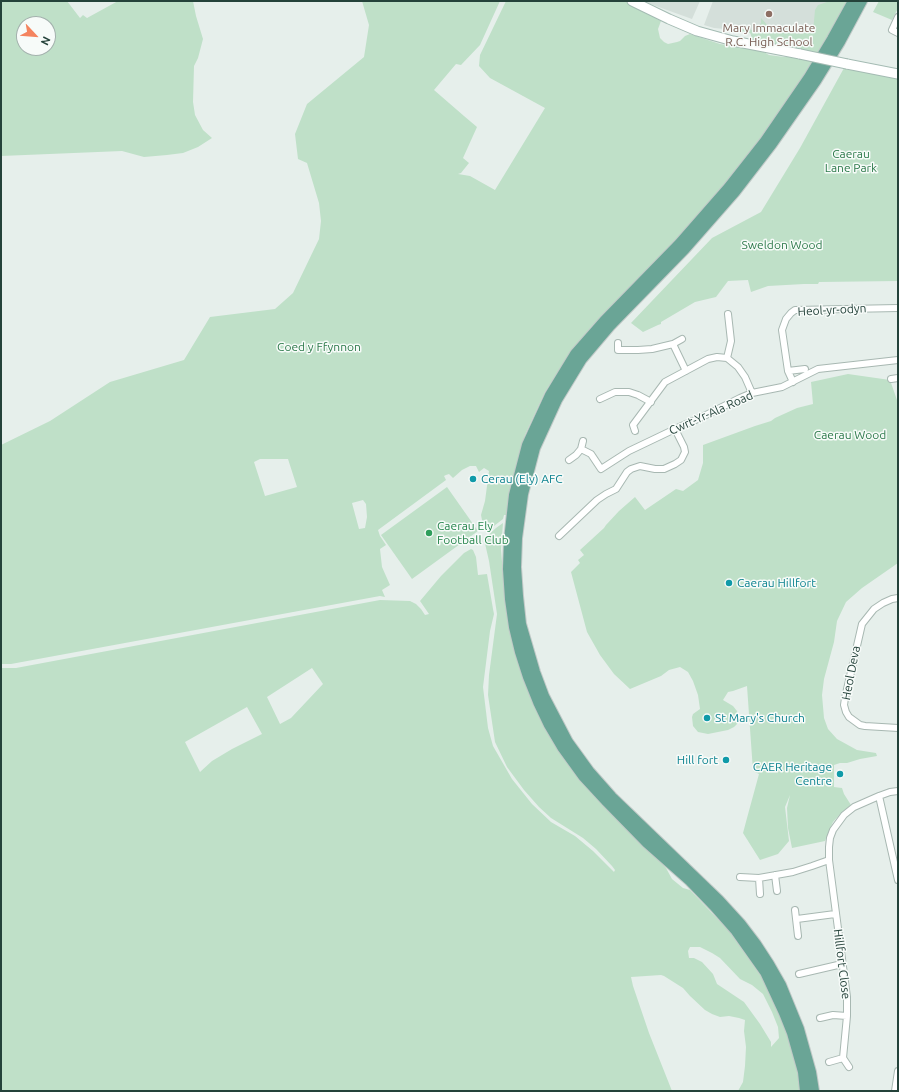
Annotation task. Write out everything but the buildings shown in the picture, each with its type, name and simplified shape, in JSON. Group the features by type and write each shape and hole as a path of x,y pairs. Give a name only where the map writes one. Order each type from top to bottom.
{"main road":[{"path":"806,1091 803,1072 792,1033 765,972 736,931 714,906 690,881 647,843 583,776 562,747 549,725 528,677 520,652 514,627 508,569 527,446 550,395 575,354 604,321 679,244 728,188 764,141 809,77 853,1"},
{"path":"519,495 535,448 557,400 582,359 610,326 685,249 740,186 772,144 816,81 840,42 862,1"},
{"path":"513,539 521,624 535,672 544,696 568,742 589,771 617,802 719,900 756,944 781,985 799,1029 811,1072 814,1091"}],"street":[{"path":"632,1 697,31 733,41 898,74"},
{"path":"898,17 892,30 898,33"},
{"name":"Heol-yr-odyn","path":"793,382 788,371 782,330 786,319 795,310 898,308"},
{"path":"727,358 731,340 728,314"},
{"path":"721,322 729,322"},
{"path":"618,343 618,350 652,349 673,344 682,339"},
{"path":"673,344 686,371"},
{"path":"635,431 634,425 665,382 708,359 716,357 727,358 738,367 745,377 752,394"},
{"name":"Cwrt-Yr-Ala Road","path":"581,448 591,454 601,469 629,451 702,418 740,398 782,387 818,369 898,360"},
{"path":"788,371 806,369"},
{"path":"891,379 898,378"},
{"path":"600,399 615,392 629,392 650,402"},
{"path":"608,395 611,401"},
{"path":"559,536 569,522 597,500 616,489 627,472 631,469 640,466 664,469 681,460 685,452 675,429"},
{"path":"569,460 576,455 581,448 583,441"},
{"name":"Heol Deva","path":"898,598 888,601 874,609 862,624 844,698 846,712 849,717 860,725 898,728"},
{"name":"Hillfort Close","path":"843,1058 847,1016 847,997 829,860 830,838 833,830 844,815 854,807 890,792 898,791"},
{"path":"879,796 898,880"},
{"path":"740,877 759,878 775,875 795,871 829,860"},
{"path":"775,875 777,891"},
{"path":"759,878 760,894"},
{"path":"795,910 798,936"},
{"path":"797,918 835,914"},
{"path":"799,974 842,964"},
{"path":"820,1018 847,1016"},
{"path":"829,1062 843,1058 849,1067"},
{"path":"895,1091 898,1071"}],"shaded area":[{"name":"Mary Immaculate R.C. High School","path":"642,1 700,1 692,19"},
{"name":"Mary Immaculate R.C. High School","path":"713,1 835,1 817,36 714,28 704,25"}],"green space":[{"path":"1,1 67,1 80,18 83,15 87,18 118,1 193,1 203,39 198,58 194,66 193,102 195,115 203,130 212,138 198,147 183,153 144,157 122,151 1,156"},
{"name":"Coed y Ffynnon","path":"362,1 500,1 480,45 461,65 456,64 434,90 477,127 463,158 469,163 461,173 458,174 470,176 495,190 545,108 490,78 479,66 480,55 506,1 626,1 658,17 657,19 661,21 658,29 660,38 668,44 680,41 685,36 690,34 720,44 762,51 769,55 791,57 814,62 785,106 742,166 692,224 591,327 568,356 545,392 525,435 512,481 507,515 504,515 503,519 490,529 483,525 481,515 485,501 489,471 484,468 479,472 476,466 470,466 462,470 453,478 449,474 444,476 446,480 378,530 386,545 380,549 382,567 390,585 382,590 385,597 380,596 11,664 1,664 1,445 50,421 110,382 184,360 210,317 275,309 293,293 319,239 321,221 319,203 307,163 298,159 295,134 307,104 364,57 369,25","holes":["260,459 288,459 297,487 265,496 254,462","363,500 366,504 367,517 365,528 359,529 352,503"]},
{"path":"835,1 850,1 820,53 751,41 750,33 739,31 740,29 752,30 757,28 761,23 761,18 770,28 780,32 801,34 807,32 810,33 813,32 815,10 818,5"},
{"path":"879,1 898,1 898,8 892,20 873,12"},
{"name":"Sweldon Wood","path":"844,68 898,78 898,281 819,282 818,284 768,286 751,292 748,280 728,281 716,297 695,302 661,322 661,324 643,332 631,323 712,238 761,212 800,148"},
{"name":"Caerau Wood","path":"848,374 890,380 898,403 898,563 862,588 846,602 837,621 834,642 824,679 822,695 824,718 828,729 837,739 857,750 876,753 877,756 834,765 834,787 842,788 851,805 833,822 825,841 792,848 788,828 787,808 790,795 785,807 789,841 778,854 760,860 743,833 759,774 753,771 747,686 728,692 723,700 733,706 737,711 739,722 728,730 708,734 698,732 693,726 693,714 700,709 698,695 688,672 680,667 669,670 661,676 630,689 614,674 600,655 587,632 571,572 580,563 578,560 584,555 580,550 635,497 645,510 676,489 683,491 698,480 703,463 703,445 771,421 797,408 813,404 811,382"},
{"name":"Caerau Ely Football Club","path":"447,487 478,531 412,579 381,535"},
{"path":"503,523 501,549 504,587 510,629 522,673 648,851 661,862 672,879 683,888 690,890 730,932 763,979 786,1025 797,1062 801,1091 738,1091 743,1082 745,1066 745,1020 729,1016 720,1017 712,1014 705,1010 683,988 661,975 631,977 649,1033 672,1091 1,1091 1,668 16,668 380,600 410,601 416,604 425,615 429,614 420,601 441,576 464,553 471,549 476,557 478,575 487,574 494,614 490,631 483,687 488,728 493,746 512,779 532,804 551,822 575,836 614,872 615,870 612,866 596,849 583,838 551,818 539,807 507,767 495,742 488,695 489,675 497,614 484,539","holes":["312,668 323,684 291,718 280,724 267,697","247,707 262,734 212,761 200,772 185,742","690,947 700,947 712,953 720,958 740,979 752,985 763,994 778,1027 779,1038 771,1047 771,1042 744,1002 717,984 713,974 702,962 694,958 689,958 688,951"]}],"place":[{"name":"Mary Immaculate R.C. High School","path":"769,14"},
{"name":"Cerau (Ely) AFC","path":"473,479"},
{"name":"Caerau Ely Football Club","path":"429,533"},
{"name":"Caerau Hillfort","path":"729,583"},
{"name":"St Mary's Church","path":"707,718"},
{"name":"Hill fort","path":"726,760"},
{"name":"CAER Heritage Centre","path":"840,774"}],"park label":[{"name":"Caerau Lane Park","path":"851,161"}]}
